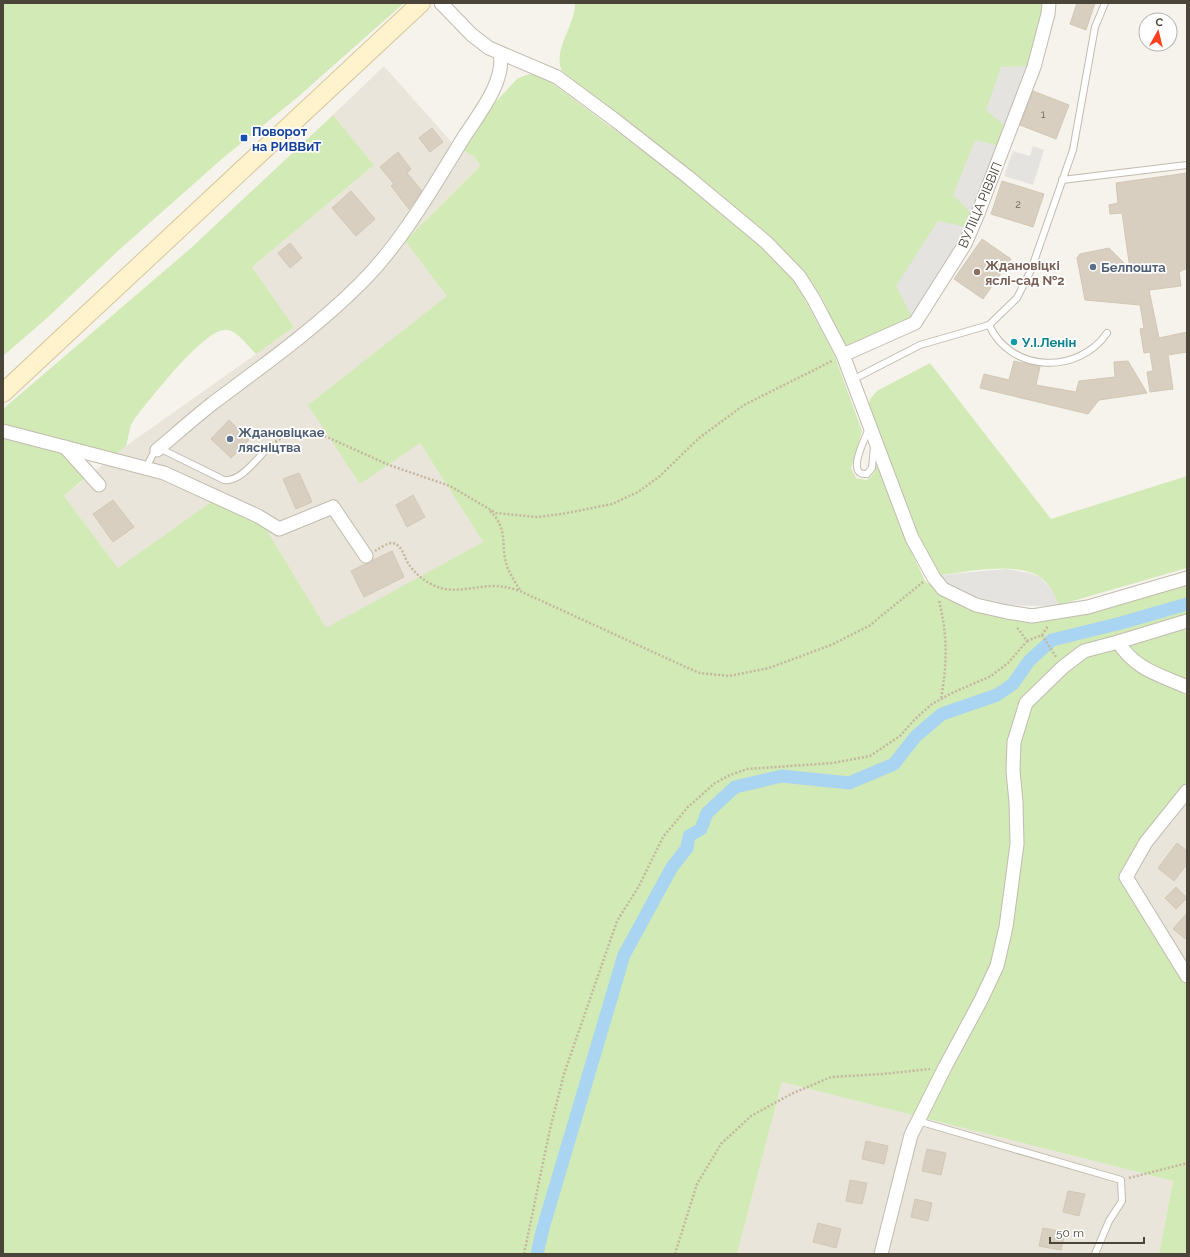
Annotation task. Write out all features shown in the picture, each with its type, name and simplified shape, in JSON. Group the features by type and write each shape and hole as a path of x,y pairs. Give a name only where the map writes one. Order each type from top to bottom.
{"street":[{"path":"3,392 421,3"},
{"path":"441,3 472,35 489,48 557,77 688,177 766,242 799,276 813,298 843,355 912,538 934,578 943,588 953,595 976,605 1032,616 1088,607 1187,578"},
{"name":"ВУЛІЦА РІВВІП","path":"843,355 915,323 965,244 1034,67 1048,14 1049,3"},
{"path":"157,450 212,404 268,363 324,317 366,277 390,249 441,177 480,112 501,71 502,63 500,53"},
{"path":"3,431 164,473 209,492 258,516 279,529 333,507 366,556"},
{"path":"65,447 99,485"},
{"path":"881,1254 911,1135 944,1067 981,1000 997,966 1006,927 1018,844 1013,771 1014,742 1026,702 1063,666 1084,651 1187,622"},
{"path":"1118,642 1126,655 1140,667 1187,687"},
{"path":"1187,791 1146,842 1126,877 1187,976"}],"lane":[{"path":"852,380 920,345 990,326 1017,298 1026,283 1073,150 1095,27 1105,3"},
{"path":"1062,180 1187,166"},
{"path":"990,326 1000,344 1008,351 1030,361 1046,364 1076,357 1100,344 1107,333"},
{"path":"869,427 856,464 856,469 861,474 868,474 872,470 874,440"},
{"path":"146,468 153,454 157,450 165,449 224,480 230,481 240,475 266,450"},
{"path":"918,1121 1121,1180 1122,1201 1109,1221 1095,1254"}],"path":[{"path":"266,450 277,440 288,434 301,432 314,433 327,437 389,465 450,486 496,513 537,517 593,508 625,498 660,476 699,438 744,405 843,355"},
{"path":"481,505 491,512 499,523 504,536 507,565 520,590"},
{"path":"366,556 390,543 396,544 401,549 409,566 423,580 435,586 447,590 461,590 488,586 507,587 520,590 700,673 729,676 769,668 831,645 868,626 894,607 920,584 934,578 942,608 946,641 946,671 940,699"},
{"path":"1007,612 1027,641"},
{"path":"524,1254 550,1129 564,1074 617,921 639,886 663,836 688,808 716,783 730,775 747,769 833,763 870,756 900,736 915,719 940,699 991,676 1008,663 1027,641 1042,636 1057,612"},
{"path":"1042,636 1058,659"},
{"path":"675,1254 696,1184 721,1144 751,1116 791,1094 831,1077 883,1074 944,1067"},
{"path":"1121,1180 1187,1163"}],"shaded area":[{"path":"384,66 455,146 475,157 480,166 405,241 448,296 308,405 420,443 483,542 326,629 258,516 218,497 118,568 64,496 126,446 294,327 252,267 374,165 333,115"},
{"path":"1031,66 1007,128 986,110 1001,67"},
{"path":"975,140 1000,146 973,215 953,195"},
{"path":"1033,146 1044,150 1033,185 1004,176 1013,151 1030,156"},
{"path":"938,221 968,227 913,319 896,286"},
{"path":"1006,569 1029,573 1040,577 1052,590 1059,605 1004,605 956,591 940,575"},
{"path":"1187,791 1187,960 1165,941 1126,877"},
{"path":"782,1082 1173,1181 1159,1254 737,1254"}],"green space":[{"path":"3,3 404,3 299,96 223,158 3,356"},
{"path":"575,3 1047,3 1047,13 1007,128 973,215 913,319 847,350 822,298 807,276 787,254 702,179 562,71 560,55 572,21"},
{"path":"533,74 552,83 684,182 762,246 796,283 834,354 862,431 851,468 856,478 866,480 873,474 877,464 900,527 925,581 940,592 1006,618 1187,584 1187,619 1117,640 1063,667 1117,643 1187,688 1187,791 1126,877 1165,941 1187,960 1187,1254 1159,1254 1173,1181 782,1082 737,1254 3,1254 3,437 63,452 85,478 64,496 118,568 218,497 258,516 326,628 483,542 420,443 360,484 308,405 447,296 405,241 480,166 475,157 455,146 517,79"},
{"path":"333,115 374,165 252,267 294,327 256,354 239,336 232,331 219,331 207,339 179,365 135,418 131,425 126,446 116,454 3,427 3,409 191,248"},
{"path":"930,363 1051,519 1187,476 1187,568 1059,605 1046,582 1030,572 991,569 940,575 919,536 869,406 870,399 877,391"},
{"path":"1187,623 1187,687 1165,676 1120,643"}],"building":[{"path":"1077,3 1095,3 1086,30 1070,24"},
{"path":"1033,91 1069,105 1056,139 1020,125"},
{"path":"432,128 443,142 430,152 419,138"},
{"path":"398,152 411,169 407,173 422,191 409,209 391,186 394,184 380,167"},
{"path":"1187,173 1187,268 1179,272 1181,286 1149,290 1159,338 1187,332 1187,352 1168,355 1173,389 1150,392 1147,372 1153,371 1150,352 1144,353 1140,329 1144,328 1140,305 1085,300 1077,258 1080,254 1109,248 1130,269 1122,213 1110,214 1109,205 1118,203 1116,183"},
{"path":"1002,181 1044,194 1033,227 991,214"},
{"path":"351,191 375,219 356,236 332,208"},
{"path":"982,239 1011,259 983,299 954,279"},
{"path":"290,243 302,258 290,268 278,253"},
{"path":"1014,361 1040,367 1036,385 1076,392 1079,381 1115,377 1114,362 1128,361 1147,393 1099,400 1088,414 980,388 984,374 1009,380"},
{"name":"Ждановіцкае лясніцтва","path":"229,420 249,440 231,458 211,439"},
{"path":"299,473 312,502 296,509 283,479"},
{"path":"413,495 425,517 407,527 396,505"},
{"path":"113,500 134,527 113,542 93,514"},
{"path":"392,551 404,577 364,597 351,571"},
{"path":"1177,843 1187,851 1187,864 1174,881 1158,868"},
{"path":"1176,887 1187,898 1176,909 1165,898"},
{"path":"1187,913 1187,940 1173,929"},
{"path":"866,1141 888,1146 884,1164 862,1159"},
{"path":"927,1149 946,1153 941,1175 922,1171"},
{"path":"850,1180 867,1183 862,1204 846,1201"},
{"path":"1068,1191 1085,1194 1079,1216 1063,1212"},
{"path":"915,1199 932,1203 928,1221 911,1217"},
{"path":"818,1223 841,1229 836,1248 813,1242"},
{"path":"1043,1228 1065,1232 1061,1250 1039,1246"}],"waterway":[{"path":"537,1254 543,1228 624,955 672,867 687,848 689,836 701,829 707,813 735,787 782,776 849,783 894,764 916,736 942,714 997,695 1013,684 1029,661 1052,640 1121,623 1187,604"}],"place":[{"name":"Поворот на РИВВиТ","path":"244,138"},
{"name":"Белпошта","path":"1093,267"},
{"name":"Ждановіцкі яслі-сад №2","path":"977,272"},
{"name":"У.І.Ленін","path":"1014,342"},
{"name":"Ждановіцкае лясніцтва","path":"230,439"}]}
